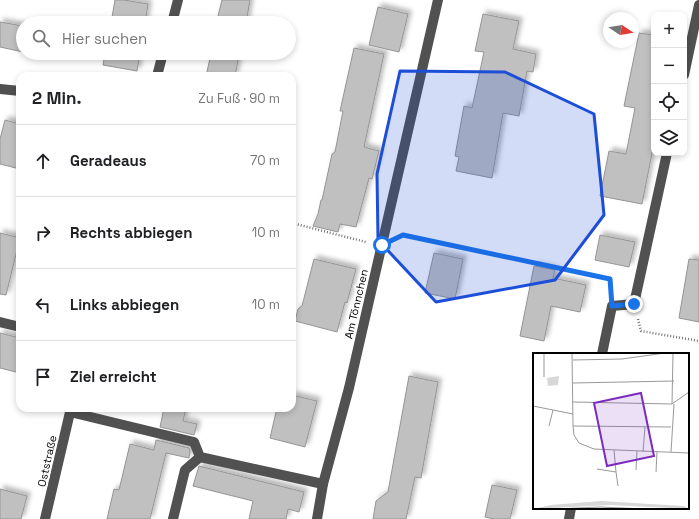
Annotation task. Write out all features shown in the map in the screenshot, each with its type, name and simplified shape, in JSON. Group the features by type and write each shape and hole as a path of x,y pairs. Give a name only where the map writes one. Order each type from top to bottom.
{"street":[{"path":"174,16 178,0"},
{"name":"Am Tönnchen","path":"317,519 323,484 349,388 438,0"},
{"path":"687,61 699,6"},
{"path":"158,72 161,60"},
{"path":"0,89 16,91"},
{"path":"602,353 612,306 634,304 666,156"},
{"path":"0,322 16,326"},
{"name":"Oststraße","path":"45,519 71,412"},
{"path":"79,412 194,442 200,456"},
{"path":"200,456 323,484"},
{"path":"173,519 185,470 200,456"},
{"path":"569,519 572,509"}],"path":[{"path":"296,224 382,245 403,235 610,279 612,306"},
{"path":"634,304 640,331 699,341"}],"highlighted area":[{"path":"400,71 505,72 594,114 604,215 555,280 436,302 378,240 377,174"}],"building":[{"path":"115,0 148,4 146,16 112,16"},
{"path":"222,0 250,0 247,16 218,16"},
{"path":"378,7 408,14 399,52 369,45"},
{"path":"483,14 519,21 513,49 536,54 533,72 527,71 519,116 503,113 492,178 456,171 459,157 455,156 464,106 472,108 484,52 475,51"},
{"path":"0,22 16,25 16,50 0,47"},
{"path":"639,33 651,35 651,156 642,204 600,196 609,151 626,154 635,108 624,106 636,48 639,48"},
{"path":"354,48 384,54 364,147 379,151 372,179 369,178 356,227 340,224 338,232 313,226 322,200 332,154 335,152 343,111 340,111"},
{"path":"104,60 139,60 137,71 103,65"},
{"path":"210,60 238,60 236,72 207,72"},
{"path":"5,120 16,123 16,168 0,164 0,139"},
{"path":"0,233 16,237 16,254 6,295 0,294"},
{"path":"600,235 635,242 629,267 595,260"},
{"path":"434,253 463,259 455,299 425,293"},
{"path":"314,259 356,269 347,303 345,302 337,332 296,321 298,309 302,306"},
{"path":"689,259 699,260 699,322 679,318"},
{"path":"534,266 555,270 553,278 586,285 580,312 551,306 544,341 520,336"},
{"path":"0,333 16,337 16,372 0,368"},
{"path":"409,376 438,382 421,478 415,477 406,519 373,519 376,501 388,492"},
{"path":"296,396 317,401 305,447 270,438 276,412 296,412"},
{"path":"163,412 185,412 183,421 197,424 194,435 160,427"},
{"path":"156,440 189,448 189,458 166,453 150,519 107,519 114,489 119,490 130,444 154,450"},
{"path":"199,466 304,492 299,512 288,509 286,519 249,519 253,501 193,486"},
{"path":"492,485 517,490 510,519 494,519 485,517"},
{"path":"0,489 27,496 21,519 0,519"}],"route":[{"path":"382,245 403,235 610,279 612,306 634,304"}]}
